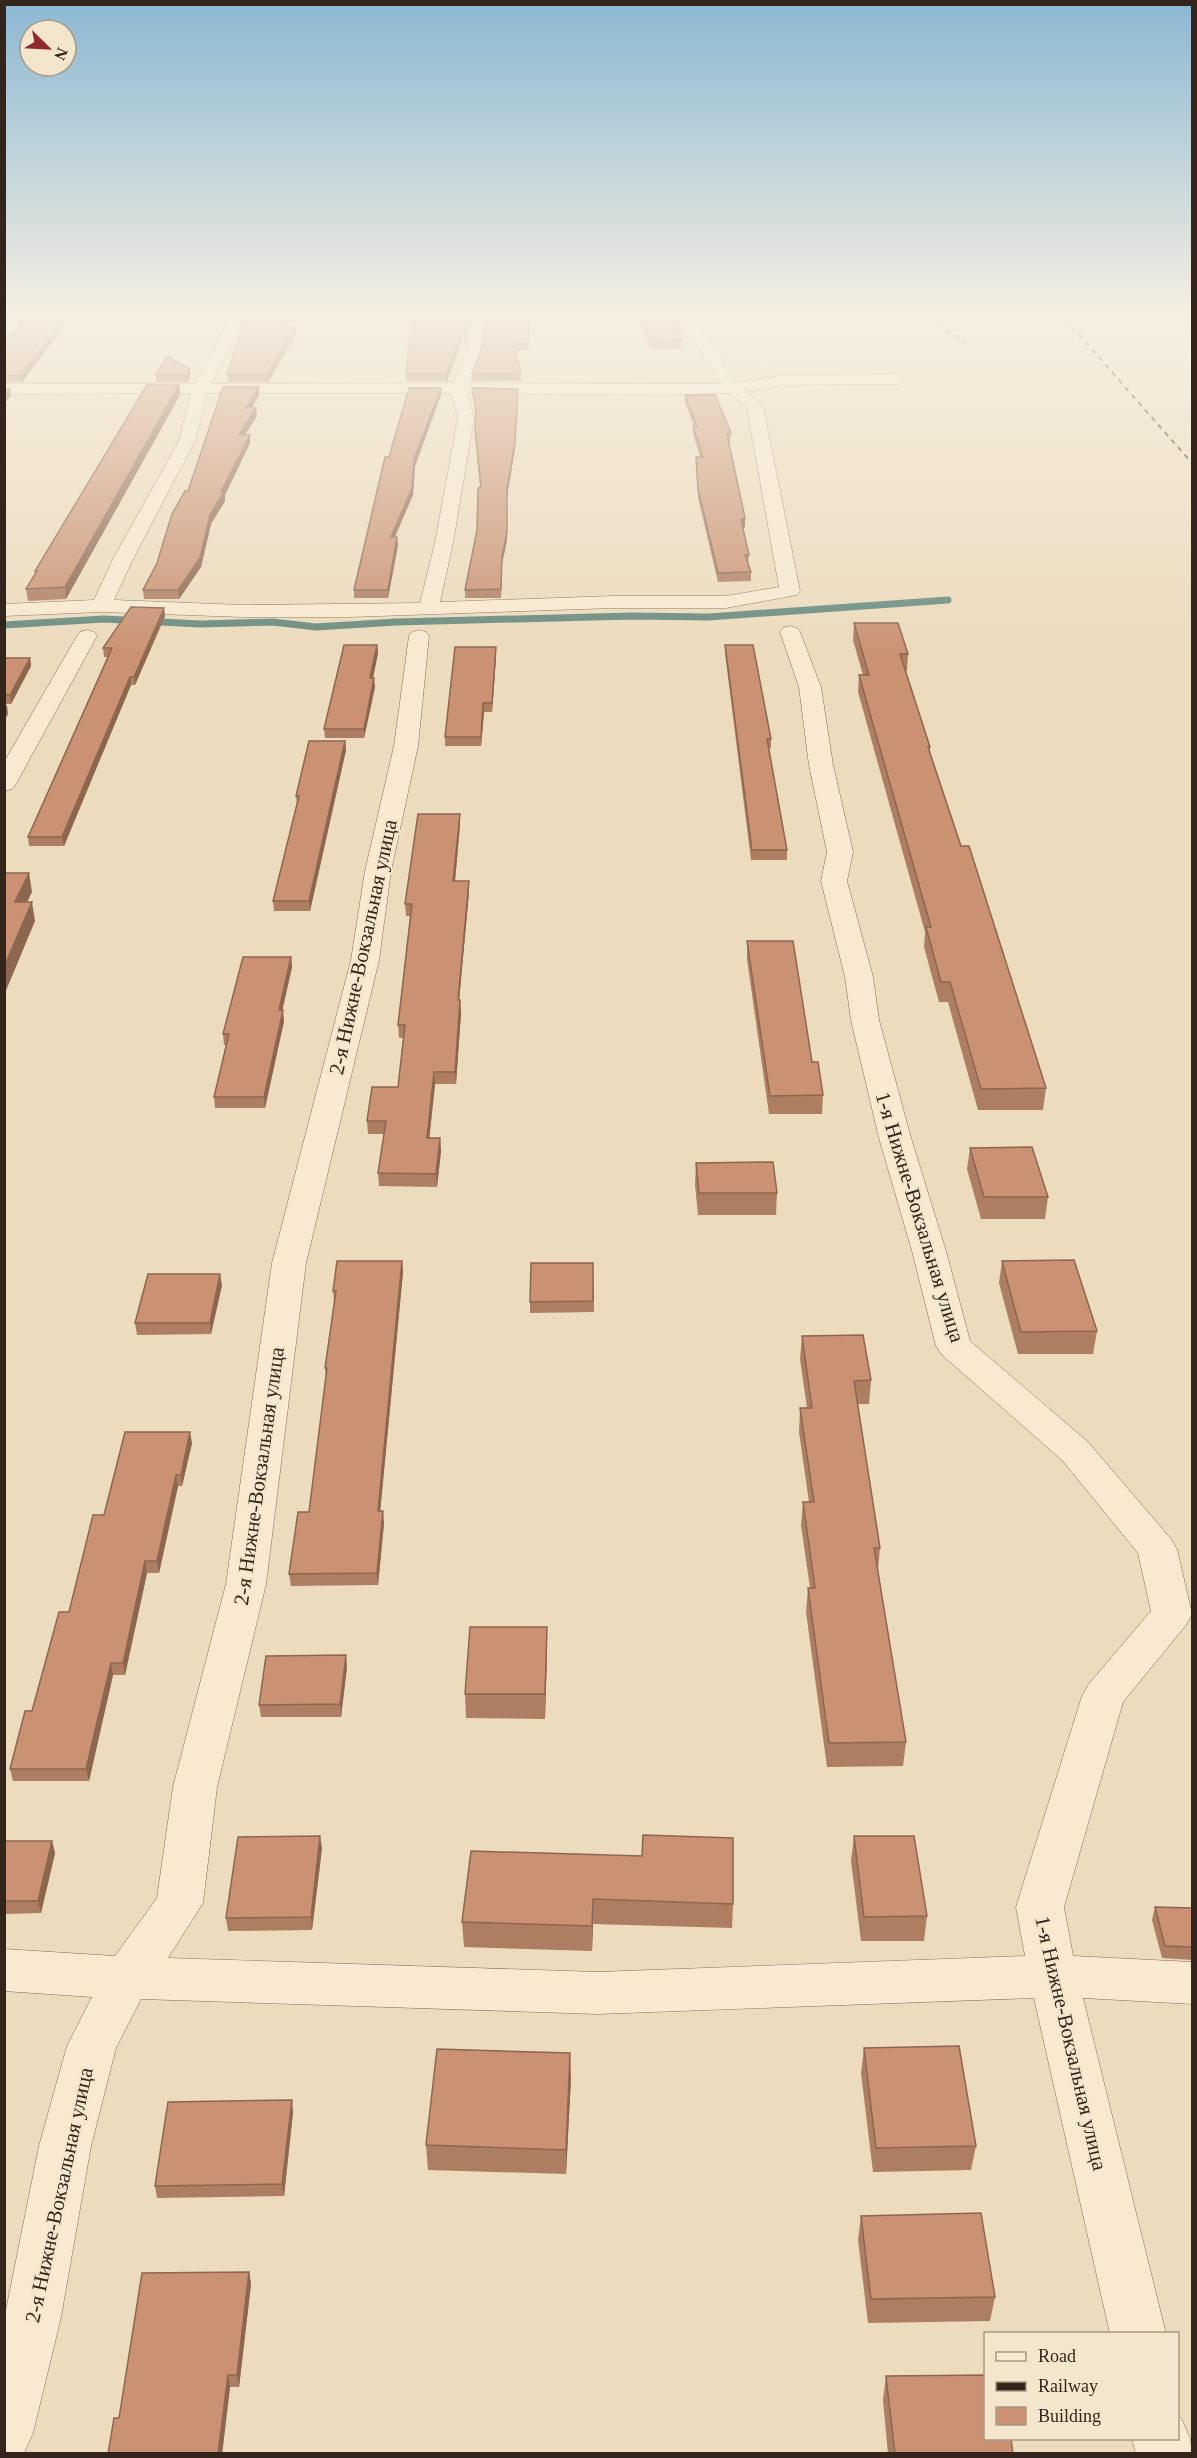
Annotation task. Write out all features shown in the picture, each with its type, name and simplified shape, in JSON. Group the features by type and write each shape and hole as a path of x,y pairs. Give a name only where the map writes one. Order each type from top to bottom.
{"street":[{"path":"101,606 123,559 187,441 191,427"},
{"name":"2-я Нижне-Вокзальная улица","path":"4,2433 33,2318 65,2146 92,2046 128,1978 180,1903 195,1787 246,1584 289,1263 364,960 378,871 406,746 424,622 444,543 464,427"},
{"path":"4,610 101,606 243,611 424,622 613,602 726,602 790,591 759,427"},
{"name":"1-я Нижне-Вокзальная улица","path":"790,632 810,687 821,765 840,852 834,881 859,977 865,1020 895,1138 929,1251 954,1346 1075,1451 1157,1549 1172,1614 1103,1696 1040,1907 1053,1976 1138,2332"},
{"path":"4,784 87,636"},
{"path":"4,1970 128,1978 598,1994 1053,1976 1192,1983"}],"building":[{"path":"122,427 155,427 65,587 26,589 37,571 35,571"},
{"path":"210,427 244,427 239,435 250,435 221,492 224,492 210,515 200,558 178,590 143,590 157,563 172,514 185,491 188,491"},
{"path":"398,427 426,427 414,459 412,488 391,537 397,537 388,590 354,590 385,457 389,457"},
{"path":"475,427 516,427 507,489 507,532 502,556 501,589 465,590 477,530 478,488 481,487"},
{"path":"693,427 728,427 731,433 727,434 745,518 741,520 749,555 745,555 751,572 718,573 698,489 696,457 703,457"},
{"path":"131,607 164,608 134,677 130,677 62,837 28,837 112,648 103,648"},
{"path":"854,623 898,623 908,654 900,654 930,747 928,747 961,846 969,846 1046,1088 981,1089 950,982 941,982 926,927 931,927 859,675 869,675"},
{"path":"344,645 377,645 370,678 374,678 364,729 324,729"},
{"path":"725,645 753,645 771,739 767,739 787,850 752,850"},
{"path":"455,647 496,647 492,703 483,703 481,737 445,737"},
{"path":"4,658 30,658 10,695 4,695"},
{"path":"309,741 345,741 309,901 273,901 299,796 296,796"},
{"path":"418,814 460,814 453,881 469,881 458,1000 460,1000 455,1072 434,1072 427,1138 440,1138 436,1174 378,1173 386,1121 367,1121 372,1087 398,1087 405,1025 398,1025 412,904 405,904"},
{"path":"4,873 29,873 15,902 32,902 4,967"},
{"path":"747,941 793,941 812,1062 818,1062 823,1095 770,1096"},
{"path":"243,957 291,957 279,1010 283,1010 264,1097 214,1097 229,1034 223,1034"},
{"path":"1032,1147 1048,1197 984,1197 970,1148"},
{"path":"773,1162 777,1193 699,1193 696,1163"},
{"path":"1074,1260 1097,1331 1021,1332 1002,1261"},
{"path":"337,1261 402,1261 378,1511 383,1511 377,1573 289,1574 298,1512 309,1512 336,1291 333,1291"},
{"path":"531,1263 593,1263 593,1301 530,1302"},
{"path":"148,1274 220,1274 210,1323 135,1323"},
{"path":"863,1335 871,1380 854,1381 880,1548 874,1548 906,1742 829,1743 808,1588 815,1588 803,1502 814,1502 800,1408 812,1408 802,1336"},
{"path":"125,1432 190,1432 181,1475 176,1475 157,1561 145,1561 123,1663 111,1663 86,1769 10,1769 25,1711 32,1711 59,1612 69,1612 93,1515 104,1515"},
{"path":"470,1627 547,1627 545,1694 465,1694"},
{"path":"346,1655 340,1704 259,1705 266,1656"},
{"path":"643,1835 733,1838 733,1904 593,1899 592,1926 462,1922 471,1851 642,1856"},
{"path":"320,1836 311,1917 226,1918 238,1837"},
{"path":"854,1836 914,1836 927,1916 864,1917"},
{"path":"4,1841 52,1841 38,1901 4,1901"},
{"path":"1155,1907 1192,1908 1192,1947 1165,1946"},
{"path":"959,2046 976,2146 876,2148 864,2048"},
{"path":"437,2049 570,2053 566,2150 426,2145"},
{"path":"292,2100 282,2184 155,2186 168,2102"},
{"path":"981,2213 995,2297 871,2299 861,2216"},
{"path":"249,2272 237,2375 228,2375 218,2454 108,2454 114,2418 119,2418 142,2273"},
{"path":"984,2375 984,2440 1011,2440 1013,2454 895,2454 886,2376"}],"waterway":[{"path":"4,625 104,619 200,624 273,622 316,627 396,622 632,616 709,617 948,600"}],"railway":[{"path":"1160,427 1192,463"}]}
